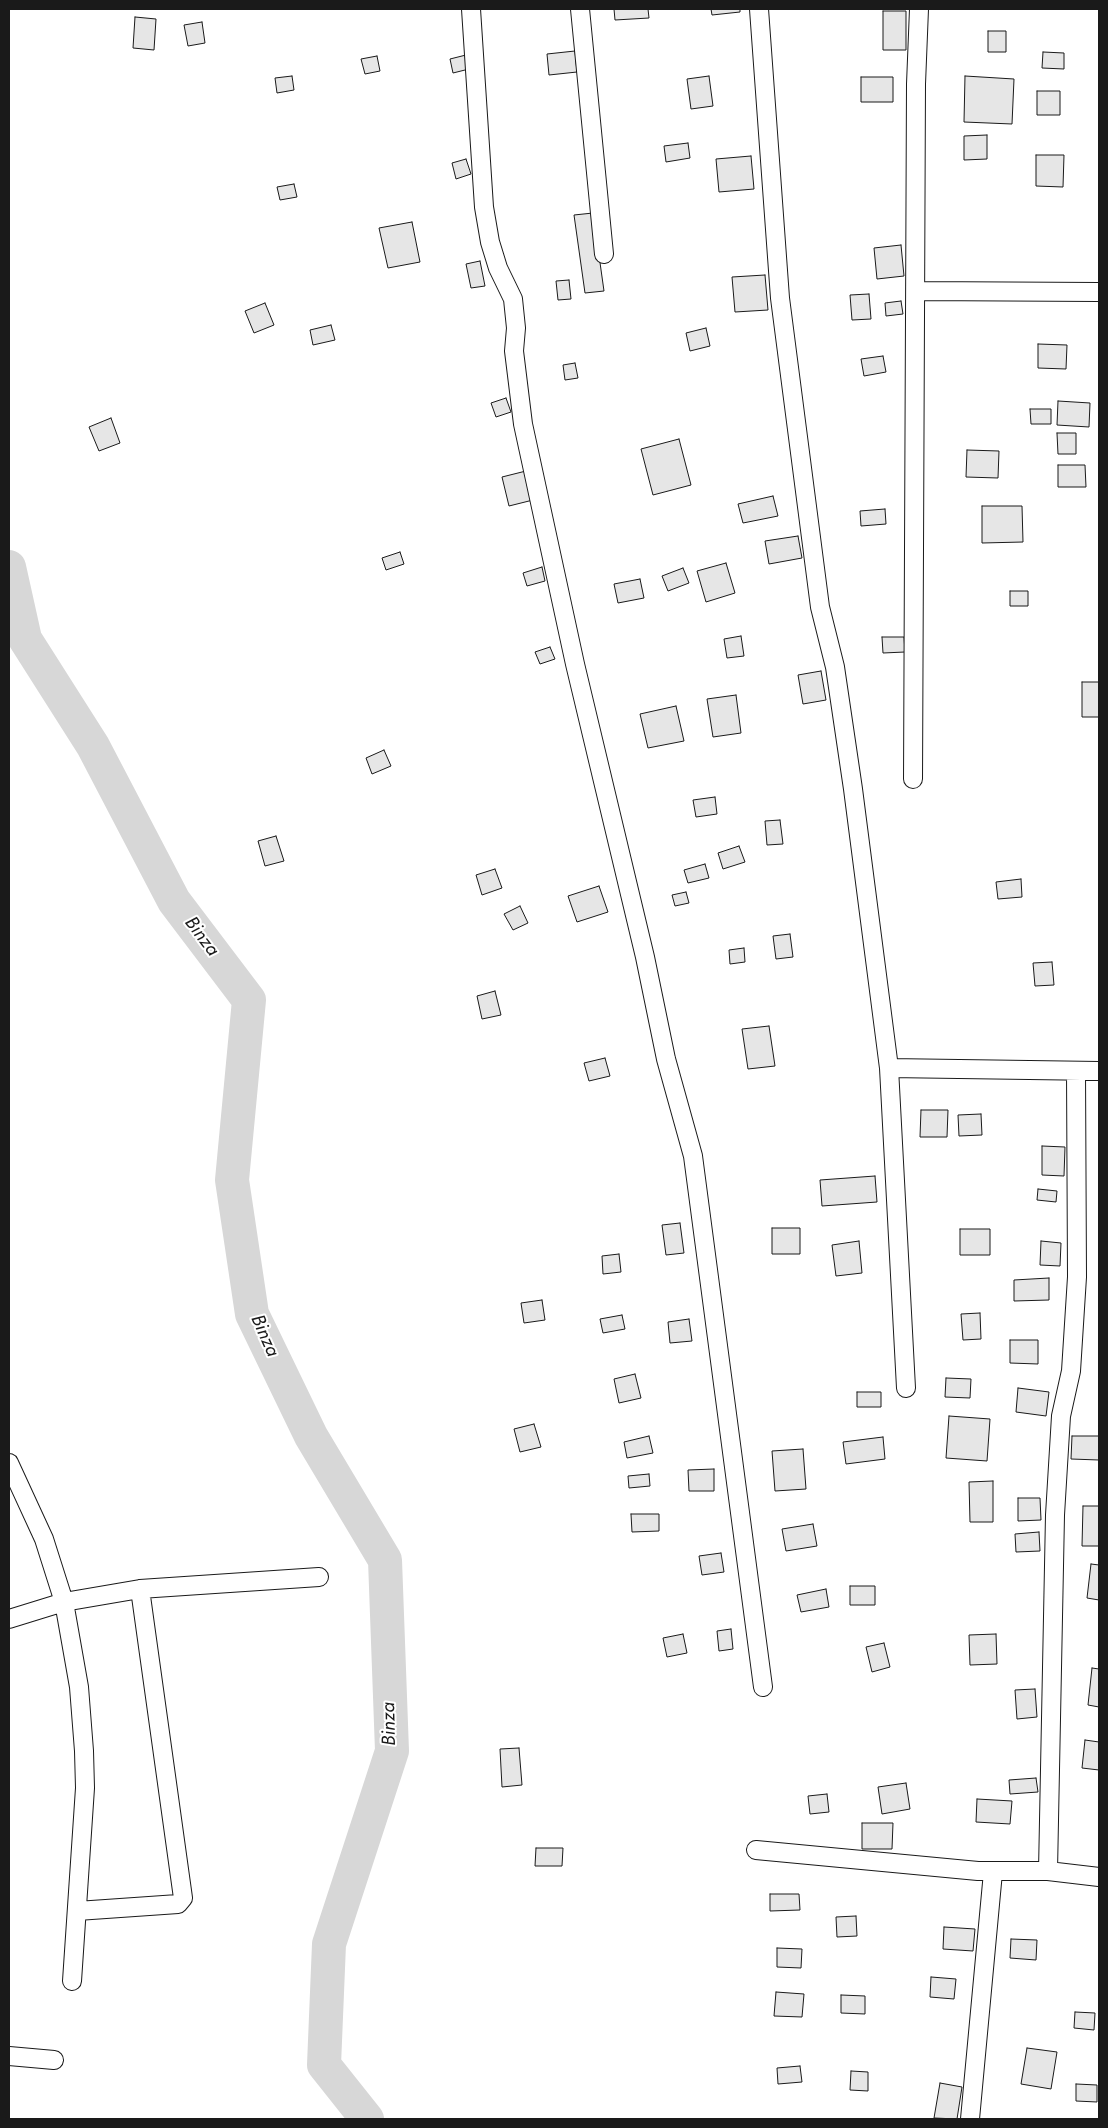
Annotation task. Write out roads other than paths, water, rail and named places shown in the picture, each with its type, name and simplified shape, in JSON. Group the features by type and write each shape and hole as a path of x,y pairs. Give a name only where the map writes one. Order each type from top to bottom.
{"street":[{"path":"471,9 484,207 490,242 498,268 513,299 516,328 514,351 523,424 575,664 645,957 666,1059 693,1156 763,1687"},
{"path":"580,9 604,254"},
{"path":"759,9 780,298 820,607 835,667 853,789 889,1068 906,1388"},
{"path":"913,779 916,84 919,9"},
{"path":"916,291 1099,292"},
{"path":"889,1068 1076,1071 1099,1067"},
{"path":"1048,1871 1055,1515 1061,1416 1071,1371 1077,1277 1076,1071"},
{"path":"9,1463 44,1539 64,1602 79,1687 84,1751 83,1835 72,1980"},
{"path":"9,1619 64,1602 140,1589 318,1577"},
{"path":"77,1911 178,1904 183,1898 140,1589"},
{"path":"756,1850 992,1872 1048,1871 1099,1877"},
{"path":"970,2119 992,1872"},
{"path":"9,2056 54,2060"}],"waterway":[{"name":"Binza","path":"9,567 25,639 93,746 174,901 249,1000 232,1180 252,1314 311,1436 385,1560 392,1751 329,1944 324,2065 367,2119"}]}
